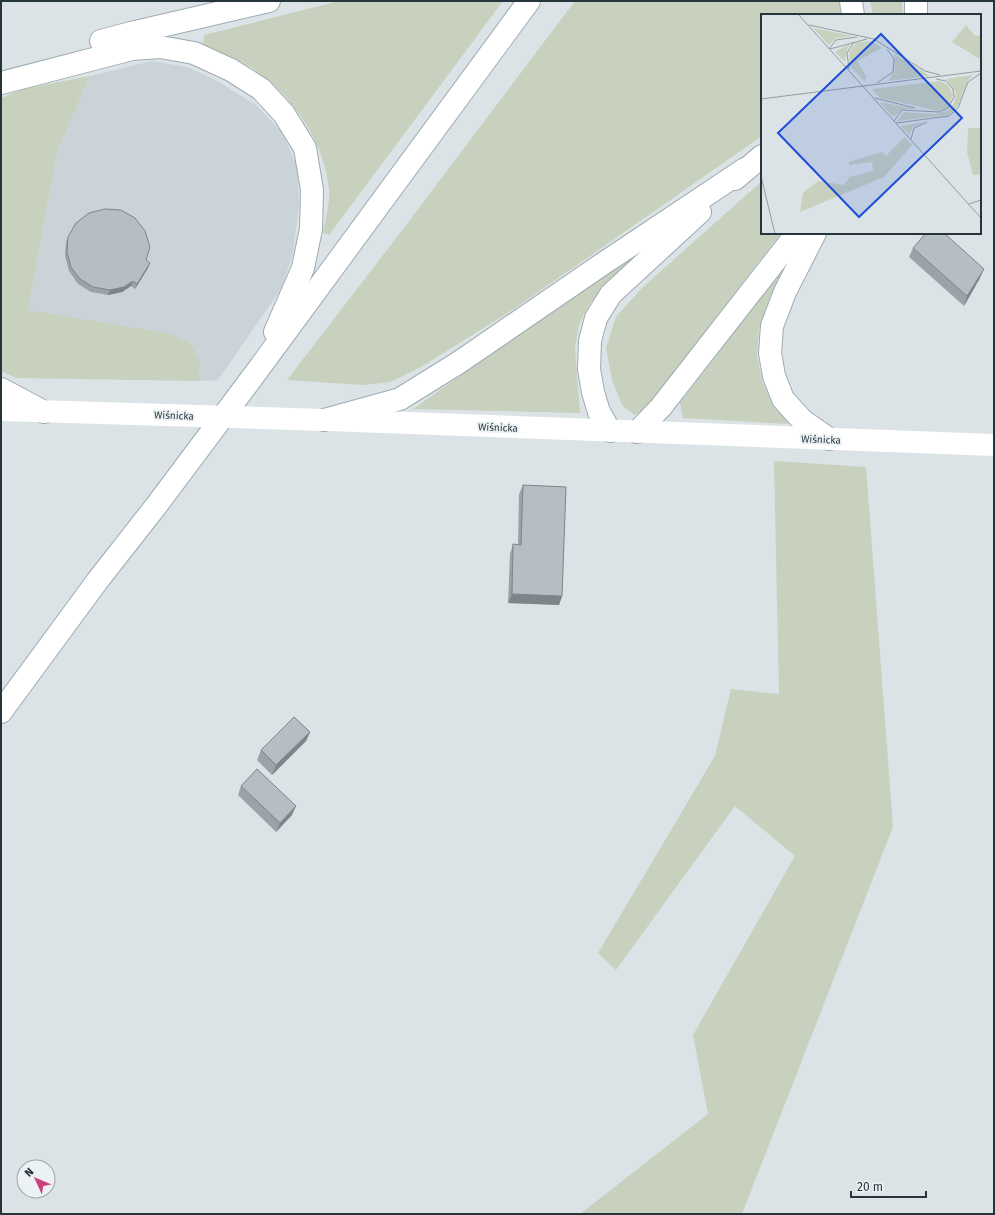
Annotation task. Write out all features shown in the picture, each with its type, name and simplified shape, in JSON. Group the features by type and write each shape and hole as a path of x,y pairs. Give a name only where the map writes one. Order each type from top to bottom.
{"main road":[{"path":"1,69 131,33 269,1"},
{"path":"1,712 98,580 156,506 260,367 529,1"},
{"path":"851,1 853,14"},
{"path":"916,1 916,14"},
{"path":"1,83 132,49 160,47 194,53 231,70 261,89 284,114 305,148 312,190 311,229 303,268 260,367"},
{"path":"324,420 400,399 458,363 754,163"},
{"path":"610,431 599,412 593,392 589,369 590,341 596,318 611,294 754,163"},
{"path":"638,432 661,407 796,234"},
{"path":"815,234 785,292 772,326 770,353 774,376 783,399 802,420 829,439"},
{"path":"1,389 44,412"},
{"name":"Wiśnicka","path":"1,410 324,420 994,445"}],"shaded area":[{"path":"152,61 188,67 219,82 256,105 282,132 297,166 299,204 293,254 281,289 218,380 199,381 200,360 190,343 28,310 57,152 90,76"}],"green space":[{"path":"339,1 503,1 329,235 323,233 329,196 326,173 321,155 305,123 282,94 255,70 237,60 203,45 204,35"},
{"path":"575,1 844,1 845,14 761,14 761,137 514,309 421,367 391,382 363,385 287,380"},
{"path":"870,1 902,1 903,14 873,14"},
{"path":"90,76 57,152 28,310 171,334 190,343 200,360 199,381 16,378 1,371 1,98 22,89"},
{"path":"761,182 761,234 780,234 645,410 634,415 622,405 612,380 606,348 616,317 642,288"},
{"path":"677,224 606,284 589,305 579,324 575,348 580,413 413,409"},
{"path":"801,246 770,297 759,329 757,355 762,381 773,404 790,424 683,418 680,403"},
{"path":"774,461 866,467 893,827 742,1214 580,1214 708,1114 693,1035 795,856 735,806 616,970 598,953 715,756 731,689 779,694"}],"building":[{"path":"105,209 121,210 135,218 145,231 150,247 146,260 150,263 137,284 133,281 124,287 110,290 93,287 80,279 71,267 67,252 68,237 76,223 89,213"},
{"path":"925,234 945,234 984,269 967,296 913,248"},
{"path":"523,485 566,487 562,596 512,594 513,544 521,545"},
{"path":"294,717 310,732 276,765 261,750"},
{"path":"257,769 296,806 280,823 241,786"}]}
